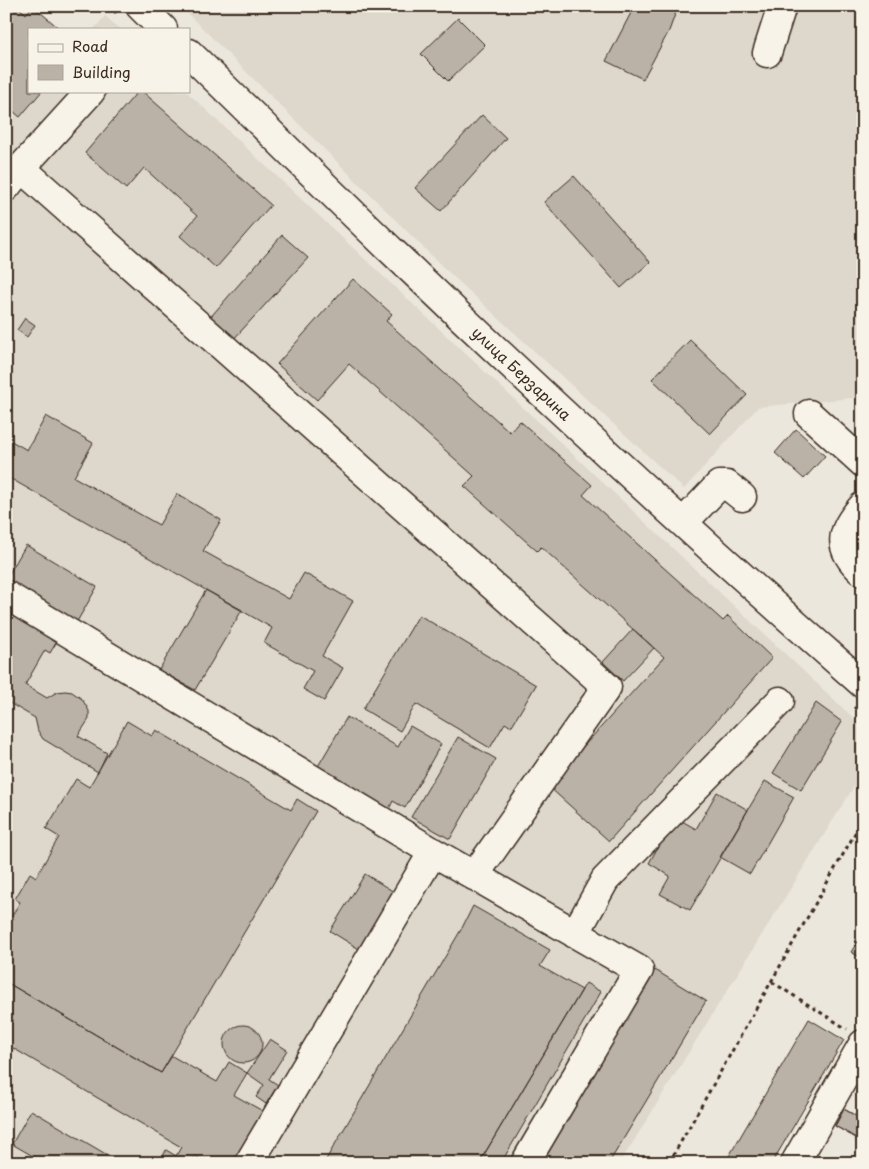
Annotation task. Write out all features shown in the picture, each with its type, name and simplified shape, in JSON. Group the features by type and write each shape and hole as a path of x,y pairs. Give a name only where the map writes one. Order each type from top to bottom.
{"street":[{"path":"767,53 782,6"},
{"name":"улица Берзарина","path":"190,55 398,257 683,523 863,684"},
{"path":"89,92 14,177 607,687 474,876"},
{"path":"809,414 863,462"},
{"path":"683,523 719,485 727,486 742,498"},
{"path":"863,506 847,526 844,544 848,557 863,572"},
{"path":"6,595 474,876 639,970 525,1163"},
{"path":"575,934 605,880 780,701"},
{"path":"249,1163 434,852"},
{"path":"794,1163 853,1086 859,1038"}],"path":[{"path":"670,1163 863,819"},
{"path":"772,982 859,1038"}],"shaded area":[{"path":"6,6 33,6 28,28 28,92 187,92 863,727 863,772 620,1163 6,1163"},
{"path":"180,6 863,6 863,397 758,407 684,489 443,267"},
{"path":"105,16 119,28 95,28"}],"building":[{"path":"6,6 17,6 26,14 33,6 59,28 28,28 28,92 41,92 20,117 6,105"},
{"path":"632,6 678,6 669,31 643,79 606,61 634,7"},
{"path":"458,18 485,45 448,81 421,54"},
{"path":"137,92 143,92 271,205 216,268 180,236 197,216 144,168 126,189 85,153"},
{"path":"482,115 506,138 441,211 415,188"},
{"path":"574,176 650,262 621,288 544,202"},
{"path":"282,235 308,258 231,342 207,321"},
{"path":"353,279 392,314 386,321 510,432 520,421 592,485 583,495 723,621 728,616 772,658 609,841 548,786 664,657 541,547 537,551 464,486 474,476 349,364 317,400 277,364"},
{"path":"25,318 35,325 27,337 17,330"},
{"path":"690,340 747,395 710,434 652,379"},
{"path":"46,416 93,443 74,477 159,525 177,494 221,520 203,551 289,599 304,573 353,601 322,656 343,668 324,701 303,689 313,671 264,643 272,628 6,476 6,438 27,450"},
{"path":"796,429 825,456 804,479 775,453"},
{"path":"26,545 97,587 75,625 6,585 6,579"},
{"path":"206,590 242,610 195,690 159,670"},
{"path":"6,607 54,635 51,640 56,643 50,653 45,650 25,685 47,698 57,692 65,691 72,692 82,699 89,711 89,719 78,736 107,753 98,772 43,739 38,731 35,718 6,701"},
{"path":"419,615 536,685 511,727 505,723 490,748 416,704 400,731 363,709"},
{"path":"633,629 654,648 623,681 603,662"},
{"path":"816,703 842,722 801,790 773,773"},
{"path":"347,717 398,747 410,726 441,744 405,808 393,801 389,809 317,768"},
{"path":"127,721 152,736 156,730 291,810 297,799 316,811 161,1073 6,982 6,926 20,902 15,899 30,873 36,877 59,837 46,829 76,779 89,787"},
{"path":"458,737 496,759 450,839 411,817"},
{"path":"765,781 794,797 750,874 720,857"},
{"path":"717,792 748,810 690,910 660,894 670,876 649,863 675,817 696,829"},
{"path":"365,874 399,895 364,952 330,931"},
{"path":"473,906 550,950 540,966 582,990 479,1163 324,1163 462,928"},
{"path":"863,933 863,959 851,952"},
{"path":"655,970 706,1001 609,1163 540,1163"},
{"path":"6,982 161,1073 172,1056 217,1082 229,1062 247,1073 234,1095 268,1114 239,1163 207,1163 195,1156 191,1163 160,1163 166,1150 176,1156 181,1147 6,1044"},
{"path":"586,983 601,992 501,1163 479,1163"},
{"path":"809,1019 844,1040 772,1163 725,1163"},
{"path":"243,1025 256,1031 262,1044 256,1057 243,1063 230,1057 224,1044 230,1031"},
{"path":"270,1039 287,1050 269,1079 278,1085 266,1104 256,1097 264,1085 247,1073"},
{"path":"844,1109 863,1120 863,1142 835,1126"},
{"path":"844,1109 863,1120 863,1142 835,1126"},
{"path":"31,1110 121,1163 45,1163 12,1144"}]}
